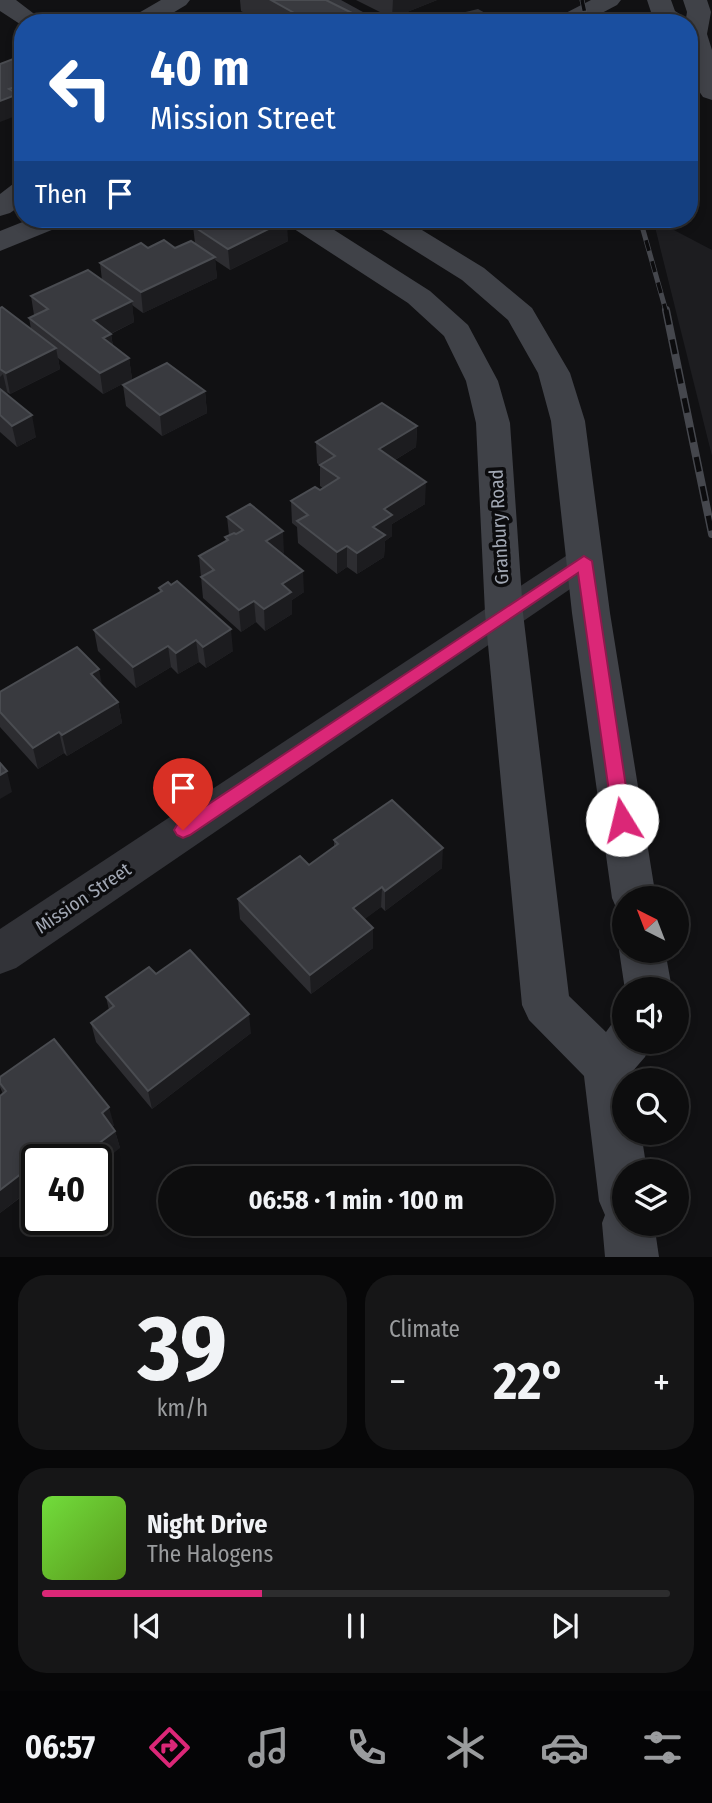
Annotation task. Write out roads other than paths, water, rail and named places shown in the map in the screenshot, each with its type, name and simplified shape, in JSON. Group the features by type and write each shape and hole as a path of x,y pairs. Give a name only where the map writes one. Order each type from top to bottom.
{"street":[{"path":"0,0 22,14"},
{"path":"154,14 179,0"},
{"path":"582,14 609,0"},
{"path":"698,69 706,105"},
{"path":"0,242 33,228"},
{"name":"Granbury Road","path":"312,228 419,297 457,332 482,382 493,423 504,613 546,1005 612,1050"},
{"path":"401,228 473,274 521,315 554,373 568,421 584,561 632,886"},
{"name":"Mission Street","path":"0,954 584,561"},
{"name":"Granbury Road","path":"618,1054 623,1159"},
{"path":"630,1236 632,1257"}],"lane":[{"path":"328,0 356,14"}],"railway":[{"path":"582,0 585,14"},
{"path":"643,228 666,311"},
{"path":"666,310 712,534"}]}
